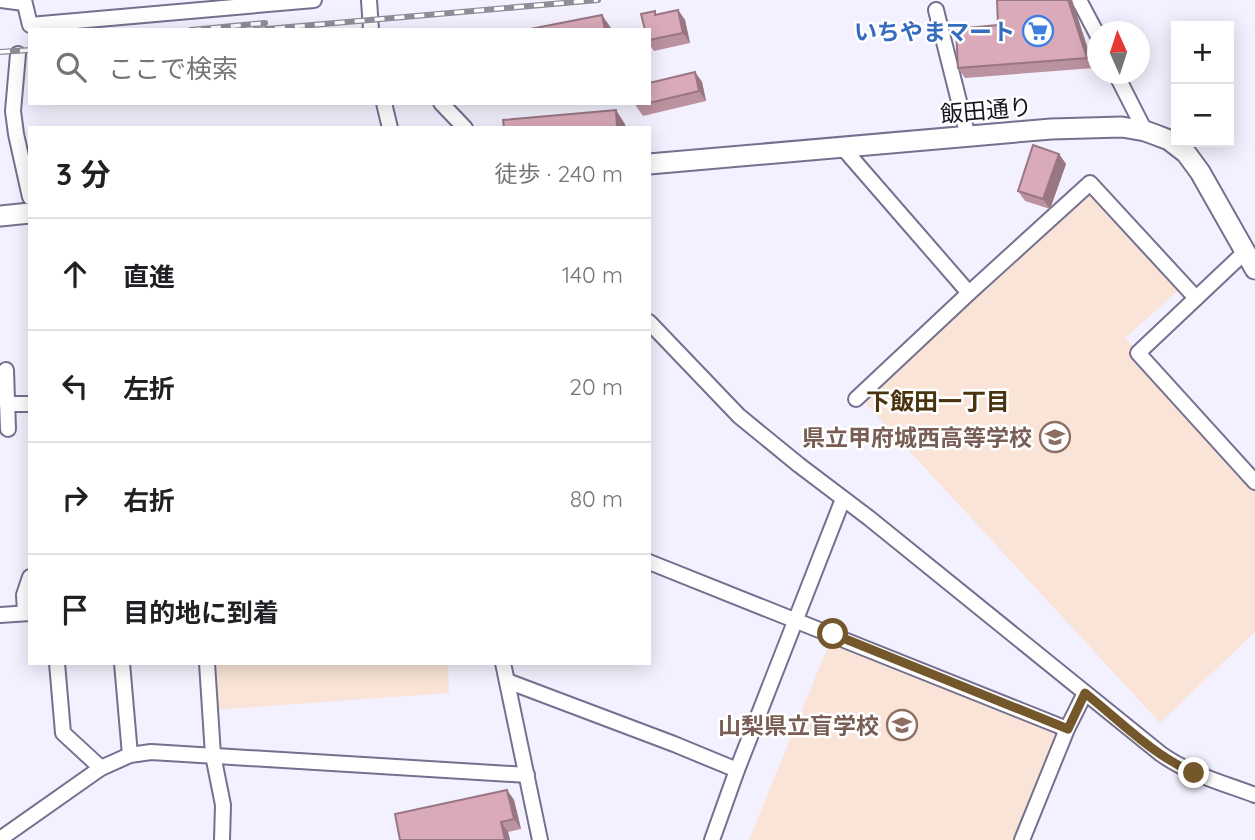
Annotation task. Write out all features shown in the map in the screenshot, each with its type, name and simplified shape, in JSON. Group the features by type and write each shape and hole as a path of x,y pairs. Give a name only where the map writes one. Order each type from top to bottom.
{"main road":[{"name":"飯田通り","path":"651,164 1051,129 1122,127 1145,131 1169,141 1186,153 1200,172 1255,269"},
{"path":"0,216 28,213"}],"street":[{"path":"0,0 24,2 30,24 164,7 314,0"},
{"path":"369,0 371,28"},
{"path":"1079,0 1090,21"},
{"path":"936,10 968,136"},
{"path":"18,54 13,111 28,188"},
{"path":"1121,84 1145,131"},
{"path":"384,105 390,126"},
{"path":"443,105 463,126"},
{"path":"843,148 969,293"},
{"path":"856,399 1090,183 1196,298"},
{"path":"1245,252 1138,353 1255,482"},
{"path":"651,325 739,416 1161,754 1177,765 1255,795"},
{"path":"6,370 8,429"},
{"path":"7,404 28,404"},
{"path":"712,840 843,499"},
{"path":"651,563 1068,729"},
{"path":"0,615 28,613 24,594 28,583"},
{"path":"57,665 63,733 101,768"},
{"path":"122,665 130,755"},
{"path":"207,665 213,755 223,805 222,840"},
{"path":"503,665 540,840"},
{"path":"507,681 737,770"},
{"path":"1022,840 1085,693"},
{"path":"0,839 101,768 130,755 151,752 527,775"}],"shaded area":[{"name":"県立甲府城西高等学校","path":"1092,186 1187,283 1125,338 1255,481 1255,632 1160,723 855,392"},
{"path":"833,634 1067,729 1022,840 749,840"},
{"path":"210,665 448,665 449,693 213,710"}],"building":[{"path":"997,0 1068,0 1087,58 958,68 956,29 998,25"},
{"path":"678,10 683,33 651,40 651,28 644,28 641,14 655,11 655,15"},
{"path":"602,15 605,28 535,28"},
{"path":"695,72 699,91 651,103 651,83"},
{"path":"616,110 617,126 504,126 503,120"},
{"path":"1033,145 1059,154 1043,199 1018,191"},
{"path":"507,790 514,819 501,822 505,840 400,840 395,814"}],"railway":[{"path":"278,28 598,0"},
{"path":"212,28 265,23"},
{"path":"0,52 28,50"}],"place":[{"name":"いちやまマート","path":"1038,31"},
{"name":"県立甲府城西高等学校","path":"1055,437"},
{"name":"山梨県立盲学校","path":"902,725"}],"district":[{"name":"下飯田一丁目","path":"938,401"}],"route":[{"path":"833,634 1068,729 1085,693 1161,754 1194,773"}]}
